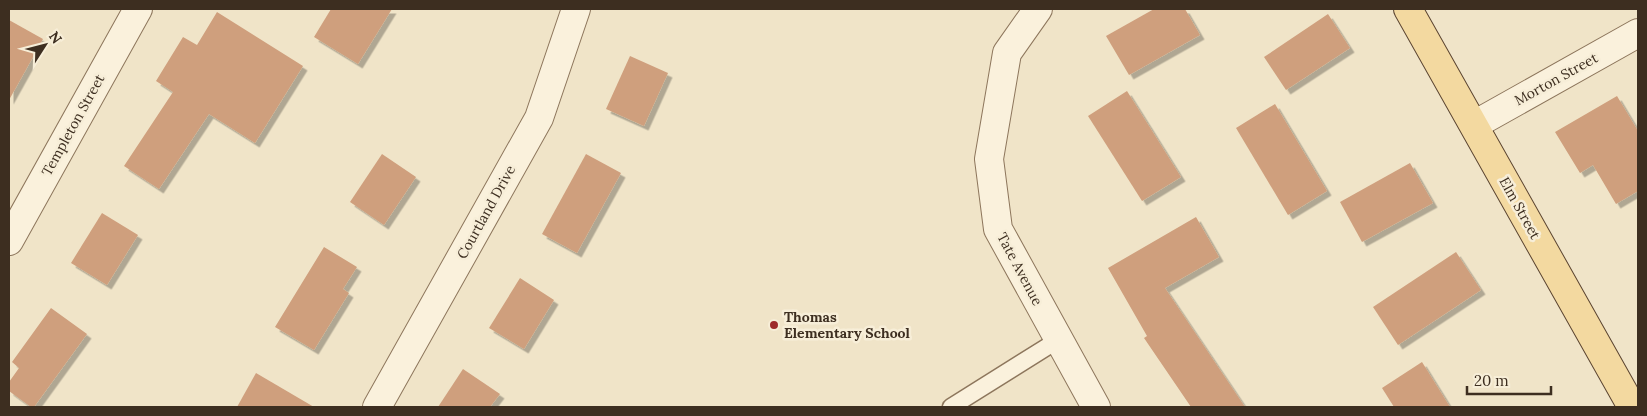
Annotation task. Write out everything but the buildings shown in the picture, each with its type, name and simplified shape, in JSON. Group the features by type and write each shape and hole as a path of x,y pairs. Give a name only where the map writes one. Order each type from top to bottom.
{"main road":[{"name":"Elm Street","path":"1408,9 1632,407"}],"street":[{"name":"Templeton Street","path":"9,241 138,9"},
{"name":"Courtland Drive","path":"377,407 539,118 576,9"},
{"name":"Tate Avenue","path":"1038,9 1007,53 989,159 998,229 1096,407"},
{"name":"Morton Street","path":"1474,125 1638,33"}],"lane":[{"path":"950,407 1058,340"}],"place":[{"name":"Thomas Elementary School","path":"774,325"}]}
